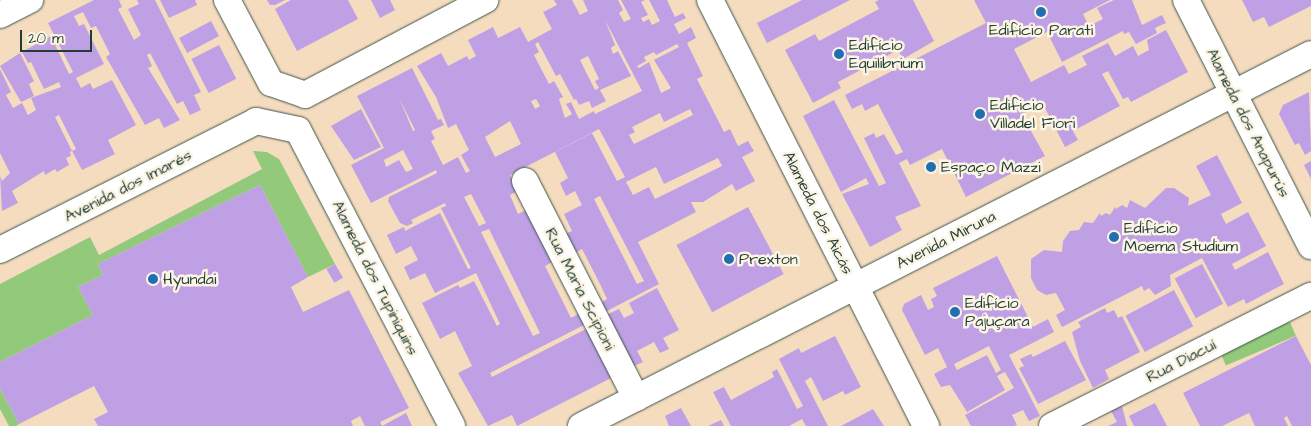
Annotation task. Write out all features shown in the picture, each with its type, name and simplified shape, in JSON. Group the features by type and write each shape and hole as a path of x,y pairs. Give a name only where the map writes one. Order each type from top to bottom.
{"street":[{"path":"0,15 30,0"},
{"path":"227,0 271,83 305,95 484,0"},
{"name":"Alameda dos Aicás","path":"710,0 926,426"},
{"name":"Alameda dos Anapurús","path":"1186,0 1311,246"},
{"name":"Avenida Miruna","path":"581,426 1311,54"},
{"path":"271,83 256,121 298,130 305,95"},
{"name":"Avenida dos Imarés","path":"0,250 256,121"},
{"name":"Alameda dos Tupiniquins","path":"298,130 452,426"},
{"name":"Rua Maria Scipioni","path":"525,181 636,398"},
{"name":"Rua Diacuí","path":"1052,426 1311,296"}],"green space":[{"path":"253,151 267,152 279,159 335,264 308,277 260,185 98,264 103,275 78,287 93,315 0,362 0,284 90,237 99,255 262,169"},
{"path":"1290,322 1296,336 1226,366 1220,352"},
{"path":"0,388 19,424 16,426 9,426 0,409"}],"building":[{"path":"94,0 119,0 122,7 118,9 134,40 141,35 128,9 139,4 137,0 155,0 201,92 194,95 201,110 190,115 183,101 177,104 150,53 147,55 152,66 148,68 180,120 164,128 159,118 145,125 106,57 110,54 96,26 91,28 83,12 74,16 79,26 84,24 104,64 76,78 81,88 90,83 93,89 112,80 136,125 108,140 115,154 82,170 72,151 70,152 71,156 66,158 69,165 57,172 55,169 45,175 44,171 12,191 18,203 2,211 0,176 2,181 10,173 0,153 0,69 11,92 6,95 13,108 22,103 28,115 36,110 31,98 61,87 59,82 44,89 31,62 28,63 22,52 51,36 69,74 73,72 48,23","holes":["59,115 76,149 72,151 55,117"]},
{"path":"160,0 195,0 197,5 169,18"},
{"path":"267,0 285,0 275,5 270,5"},
{"path":"291,0 348,0 358,19 297,51 275,9"},
{"path":"371,0 390,0 395,10 380,18"},
{"path":"554,0 572,0 580,15 588,11 583,0 618,0 623,10 619,13 624,22 631,19 621,0 645,0 641,2 648,15 641,18 643,22 649,19 652,25 660,21 649,0 667,0 675,17 683,13 686,18 674,24 679,34 691,27 696,38 687,43 703,76 697,79 724,132 730,129 738,146 748,141 754,151 742,157 755,181 736,191 732,184 703,202 691,202 696,212 638,242 659,284 605,312 600,303 607,299 599,282 582,249 575,253 565,234 572,231 564,214 582,205 575,191 566,196 560,183 568,178 555,152 592,133 617,181 625,177 599,129 510,175 518,191 510,195 518,214 528,209 554,261 545,266 571,318 580,313 586,324 490,373 492,377 588,328 613,377 517,426 512,415 488,426 458,373 472,366 455,331 440,339 422,303 458,285 460,288 474,281 497,326 500,324 476,273 435,293 425,273 410,280 404,267 418,260 411,246 396,254 387,235 404,227 405,231 440,213 468,269 471,268 441,208 446,206 445,203 411,220 413,223 407,226 400,223 388,201 389,197 437,173 436,170 371,203 351,165 384,148 357,96 412,68 438,120 441,119 444,125 431,131 435,139 431,141 443,165 458,157 466,173 470,171 461,155 469,150 456,124 448,128 436,97 417,66 441,53 448,66 467,56 469,60 476,56 468,40 493,27 498,38 520,27 528,42 552,29 543,12 557,5","holes":["605,20 642,91 595,114 594,111 579,119 571,102 566,104 572,114 565,118 559,99 563,97 554,81 549,84 534,55 539,52 535,44 538,42 556,76 560,74 574,100 576,99 579,105 589,101 592,108 606,101 600,90 631,76 618,51 613,54 611,48 615,45","677,44 679,47 654,60 671,88 661,93 649,62 639,68 637,66 646,61 644,57 654,52 656,55","588,56 599,79 595,81 599,88 595,90 580,60","399,98 415,130 413,131","536,99 540,106 535,109 531,101","690,109 693,115 634,144 629,135 635,132 632,127 660,113 664,122","510,121 521,144 495,157 485,137","403,150 413,169 406,172 399,160 386,167 384,160","718,158 722,166 655,199 649,187 633,195 626,182 656,167 664,184","471,194 486,223 479,226 464,197","600,196 644,281 637,284 594,199","489,229 540,333 533,336 481,232"]},
{"path":"802,0 850,0 767,43 757,23"},
{"name":"Edifício Equilibrium","path":"879,0 913,0 934,41 903,59 898,50 838,82 841,88 813,103 785,50 815,34 819,41 879,9 875,2"},
{"path":"974,0 1110,0 1083,14 1089,26 1103,19 1097,8 1114,0 1132,0 1142,25 1162,15 1166,23 1155,28 1157,33 1136,44 1129,32 1124,34 1123,31 1062,62 1047,32 1014,49 1031,82 1064,65 1069,74 1087,65 1082,56 1108,43 1115,56 1133,46 1138,56 1149,50 1147,40 1166,30 1188,72 1131,102 1128,97 1123,99 1108,71 1102,74 1120,106 1073,131 1078,140 1065,147 1043,104 1022,115 1045,156 966,197 942,149 910,165 907,159 899,163 921,206 895,217 902,230 870,247 842,194 869,184 866,178 841,192 803,116 834,100 879,186 886,183 864,138 874,133 876,138 884,134 896,155 903,152 878,104 865,111 862,104 852,109 845,95 986,23"},
{"path":"1242,0 1311,0 1311,6 1269,27 1264,17 1253,22"},
{"path":"211,21 219,36 187,53 179,38"},
{"path":"219,45 236,79 209,93 191,59"},
{"path":"20,53 34,81 29,84 34,96 21,102 0,66"},
{"path":"1309,92 1311,151 1305,155 1299,143 1295,145 1279,114 1283,105"},
{"path":"361,109 381,147 354,160 331,126"},
{"path":"1217,155 1242,203 1221,214 1226,224 1248,212 1266,246 1232,264 1235,270 1268,252 1284,284 1246,304 1244,299 1228,307 1202,258 1170,275 1171,286 1155,295 1149,288 1144,291 1142,286 1062,327 1056,315 1065,310 1056,293 1046,295 1037,290 1031,278 1031,259 1044,250 1062,252 1063,241 1070,231 1079,230 1084,222 1093,223 1100,213 1101,216 1106,213 1110,215 1115,207 1116,209 1122,205 1127,208 1130,200 1145,208 1166,188 1174,188 1189,198 1188,206 1211,195 1196,166"},
{"path":"1311,161 1311,179 1304,165"},
{"path":"260,185 308,277 291,287 303,312 349,290 409,408 380,422 382,426 365,426 360,416 351,421 353,426 98,426 94,419 108,412 94,386 19,424 0,388 0,362 93,315 78,287 103,275 98,264"},
{"name":"Prexton","path":"748,207 784,274 712,312 676,245"},
{"path":"997,256 1033,327 1048,319 1054,332 1009,355 1040,416 1029,421 1023,410 1012,415 1017,425 1014,426 971,426 965,415 1014,388 1005,372 997,376 1005,390 967,412 950,385 941,387 934,374 947,367 938,348 925,355 902,310 904,304 921,295 928,310 934,307 931,299 937,296 933,288","holes":["989,346 1001,370 996,373 987,355 957,370 954,364"]},
{"path":"335,264 343,278 334,283 326,269"},
{"path":"1202,264 1223,304 1196,318 1175,279"},
{"path":"657,288 679,330 663,338 669,349 660,353 654,342 637,351 643,362 632,367 606,315 619,309 624,318 634,313 629,303"},
{"path":"1174,290 1193,326 1145,352 1125,316"},
{"path":"1105,308 1107,313 1114,310 1118,318 1122,316 1140,352 1105,370 1109,379 1093,388 1080,361 1072,332 1081,327 1078,322"},
{"path":"835,336 861,387 845,395 843,391 823,401 811,377 805,381 828,426 806,426 802,419 789,426 731,426 713,392 724,387 731,400 774,377 772,372 777,369 797,409 803,406 779,359 799,348 801,353"},
{"path":"1296,336 1311,365 1311,426 1292,426 1287,416 1284,418 1288,426 1255,426 1249,413 1222,426 1200,426 1183,393"},
{"path":"1065,341 1086,380 1038,404 1019,368 1024,366 1020,359 1031,354 1033,357"},
{"path":"1155,403 1167,426 1134,426 1129,416"},
{"path":"1122,406 1127,426 1108,426 1117,422 1111,411"},
{"path":"681,408 691,426 669,426 665,416"},
{"path":"873,409 884,426 841,426"},
{"path":"406,413 412,426 382,426"},
{"path":"721,420 724,426 708,426"}],"place":[{"name":"Edifício Parati","path":"1041,12"},
{"name":"Edifício Equilibrium","path":"839,54"},
{"name":"Edificio Villadel Fiori","path":"980,114"},
{"name":"Espaço Mazzi","path":"931,167"},
{"name":"Edifício Moema Studium","path":"1114,237"},
{"name":"Prexton","path":"729,259"},
{"name":"Hyundai","path":"153,279"},
{"name":"Edifício Pajuçara","path":"955,312"}]}
